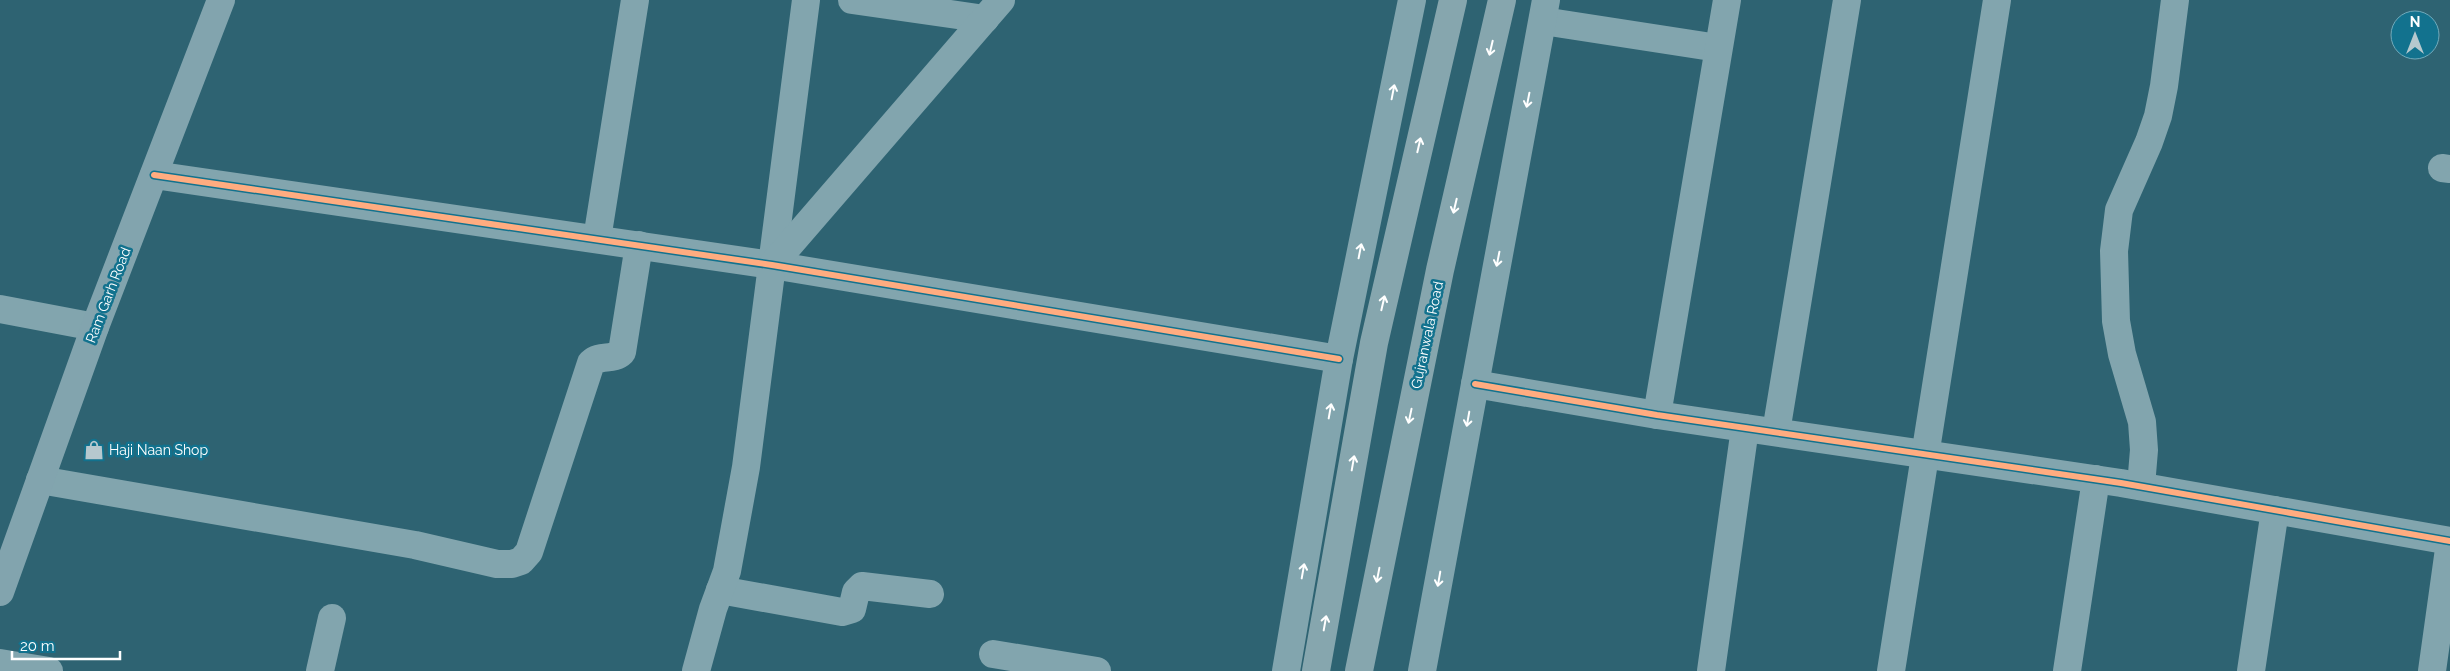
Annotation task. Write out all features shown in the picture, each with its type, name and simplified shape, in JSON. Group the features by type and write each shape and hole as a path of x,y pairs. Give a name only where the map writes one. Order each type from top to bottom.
{"highway":[{"path":"1316,671 1374,343 1453,0"},
{"name":"Gujranwala Road","path":"1359,671 1440,270 1502,0"}],"main road":[{"name":"Ram Garh Road","path":"1,586 95,327 221,0"}],"street":[{"path":"597,239 635,0"},
{"path":"696,671 727,571 746,467 806,0"},
{"path":"852,0 993,10"},
{"path":"1286,671 1339,359 1412,0"},
{"path":"1657,414 1727,0"},
{"path":"1776,432 1847,0"},
{"path":"1890,671 1997,0"},
{"path":"2141,486 2144,450 2142,422 2122,354 2116,321 2114,251 2119,210 2149,142 2158,116 2164,86 2175,0"},
{"path":"772,265 993,10"},
{"path":"1422,671 1544,11 1718,48"},
{"path":"154,175 772,265 1339,359"},
{"path":"40,480 415,545 497,564 512,564 521,561 529,552 591,363 597,359 616,356 622,352 639,245"},
{"path":"0,309 95,327"},
{"path":"1475,384 1745,428 2141,486 2450,541 2432,671"},
{"path":"1711,671 1745,428"},
{"path":"2067,671 2096,479"},
{"path":"2251,671 2276,510"},
{"path":"720,590 842,612 852,609 859,586 930,594"},
{"path":"320,671 332,618"},
{"path":"993,654 1097,671"},
{"path":"0,663 50,671"}],"cycle path":[{"path":"154,175 772,265 1339,359"},
{"path":"1475,384 1657,415 2121,483 2450,541"}],"place":[{"name":"Haji Naan Shop","path":"94,450"}]}
